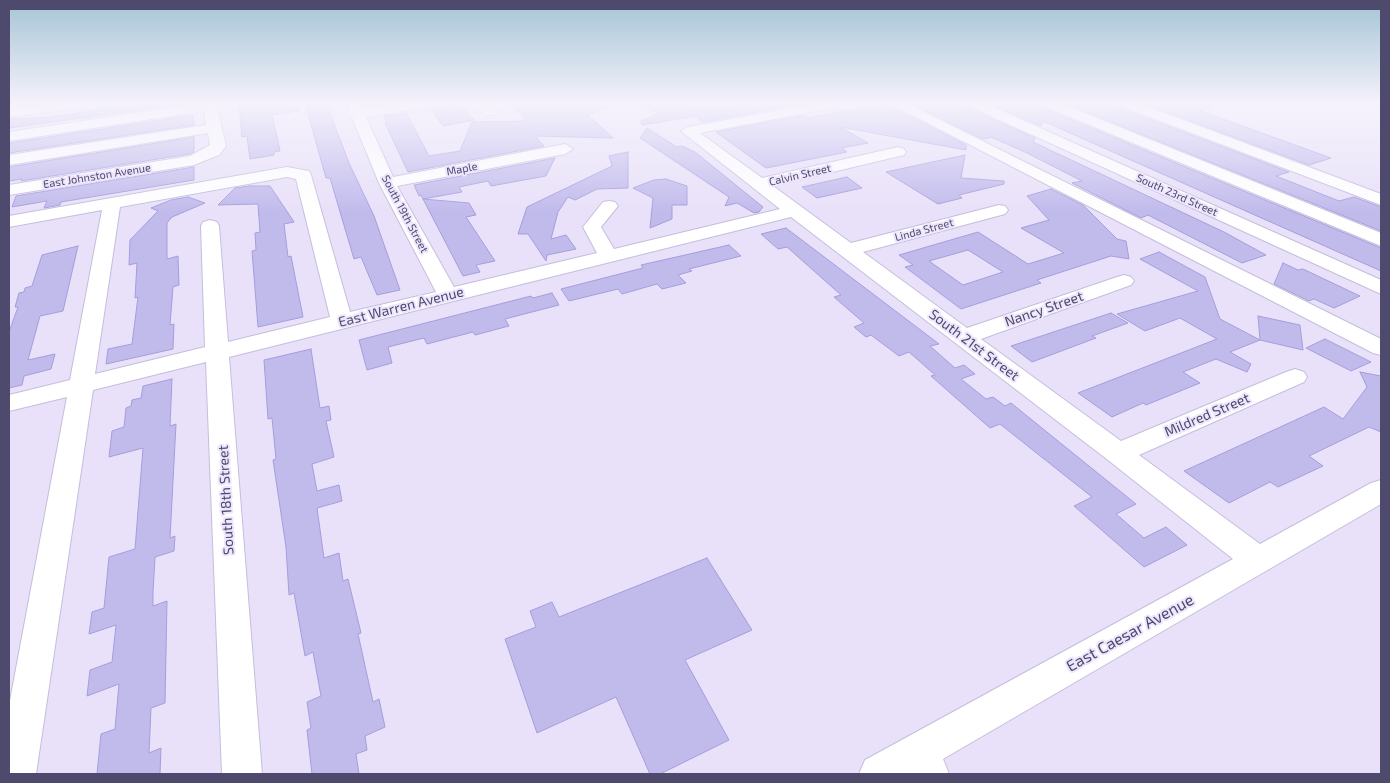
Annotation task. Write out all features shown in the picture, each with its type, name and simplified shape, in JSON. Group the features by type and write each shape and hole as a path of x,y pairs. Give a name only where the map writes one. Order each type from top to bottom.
{"street":[{"path":"9,160 140,140"},
{"name":"East Johnston Avenue","path":"9,190 194,160 213,152 218,146 217,140"},
{"name":"South 19th Street","path":"368,140 387,183 448,295"},
{"name":"South 21st Street","path":"700,140 793,211 849,250 1259,561"},
{"path":"968,140 1381,348"},
{"name":"South 23rd Street","path":"1054,140 1381,288"},
{"path":"1138,140 1381,240"},
{"path":"1222,140 1381,200"},
{"name":"Maple","path":"387,183 565,149"},
{"name":"Calvin Street","path":"760,184 898,152"},
{"path":"9,221 288,172 303,175 342,322"},
{"path":"16,774 112,203"},
{"path":"609,206 592,227 609,256"},
{"name":"Linda Street","path":"849,250 999,210"},
{"name":"East Warren Avenue","path":"9,403 793,211"},
{"name":"South 18th Street","path":"210,226 242,774"},
{"name":"Nancy Street","path":"964,337 1124,282"},
{"name":"Mildred Street","path":"1118,453 1295,377"},
{"name":"East Caesar Avenue","path":"879,774 922,764 1259,561 1381,490"}],"building":[{"path":"33,140 98,140 9,153 10,143"},
{"path":"178,140 194,140 194,152 189,154 21,181 22,179 9,181 9,167"},
{"path":"247,140 277,140 280,151 274,152 274,155 250,159"},
{"path":"315,140 340,140 374,216 400,290 377,295 361,257 354,259 330,178 326,178"},
{"path":"393,140 420,140 429,156 460,151 465,140 538,140 544,146 408,172"},
{"path":"642,140 665,140 677,147 682,146 695,152 763,207 759,212 754,213 737,203 725,206 729,197"},
{"path":"726,140 862,140 868,143 842,148 847,152 766,168"},
{"path":"909,140 955,140 966,145 966,150"},
{"path":"997,140 1034,140 1033,142 1224,232 1266,255 1242,263 1148,215 1141,218 1072,183 1082,181"},
{"path":"1085,140 1119,140 1381,248 1381,271"},
{"path":"1154,140 1203,140 1289,172 1276,176 1339,201 1354,197 1381,207 1381,231"},
{"path":"1240,140 1280,140 1331,158 1309,165"},
{"path":"628,152 628,188 597,189 575,200 568,197 558,212 551,239 566,235 576,249 547,255 546,261 528,234 518,234 527,207 612,166 609,156"},
{"path":"965,155 961,178 1004,181 1004,184 959,195 962,198 938,204 886,172"},
{"path":"555,158 546,176 491,186 488,181 459,187 462,192 423,199 421,195 419,196 414,185"},
{"path":"194,167 194,180 61,202 60,205 44,208 47,201 12,207 16,196"},
{"path":"847,177 862,188 817,198 802,187"},
{"path":"666,179 687,186 687,205 672,205 672,219 650,228 653,198 633,188 654,180"},
{"path":"270,186 294,222 284,224 288,257 291,256 303,317 258,327 252,251 256,250 255,233 260,232 258,204 218,205 235,188"},
{"path":"1051,189 1083,205 1117,239 1126,241 1129,259 1111,256 1037,280 1041,283 961,309 905,267 913,265 899,255 978,232 1028,264 1064,253 1021,228 1049,220 1027,196","holes":["968,250 1003,272 963,285 929,261"]},
{"path":"188,197 205,203 172,217 167,223 167,259 178,256 179,285 173,287 170,325 174,324 173,349 106,364 108,349 132,344 138,297 135,298 137,263 129,265 130,240 158,211 151,208 171,200"},
{"path":"423,199 469,203 476,215 466,217 495,261 476,265 480,272 463,276"},
{"path":"786,228 939,344 930,346 955,368 964,365 975,374 961,379 986,399 993,397 1005,406 1011,403 1136,504 1116,514 1144,538 1166,527 1187,545 1144,567 1074,506 1092,497 1000,424 990,428 931,376 935,375 909,352 899,356 871,335 866,337 854,327 864,323 834,297 841,295 787,247 778,249 761,234"},
{"path":"729,245 741,256 689,269 692,271 678,275 686,283 662,289 657,284 622,294 618,289 569,301 561,289 643,268 641,265"},
{"path":"78,246 63,311 40,316 28,360 55,354 51,369 24,376 22,385 9,388 9,332 18,307 15,307 19,293 24,292 25,288 32,286 42,255"},
{"path":"1159,252 1205,277 1220,319 1260,340 1230,352 1251,364 1247,372 1216,359 1183,372 1200,383 1146,405 1143,403 1112,417 1078,393 1217,339 1180,318 1145,331 1117,314 1198,291 1140,259"},
{"path":"1283,263 1298,270 1303,269 1360,296 1334,308 1314,299 1309,301 1274,284"},
{"path":"552,293 559,305 505,319 509,326 475,335 473,332 427,344 424,338 388,347 392,363 367,370 359,340 531,296 533,298"},
{"path":"1111,313 1128,323 1092,336 1096,338 1032,362 1011,346"},
{"path":"1258,316 1300,325 1303,350 1260,340"},
{"path":"1325,339 1371,362 1351,371 1306,348"},
{"path":"311,349 320,408 329,406 331,420 326,421 334,457 312,464 317,491 339,485 342,501 317,508 324,558 339,553 343,581 348,579 361,633 358,634 373,702 379,699 385,727 365,736 367,750 356,754 359,774 312,774 307,730 311,728 307,702 321,696 313,652 305,656 294,593 289,595 286,547 273,460 276,459 272,418 268,419 264,360"},
{"path":"1360,372 1381,376 1381,432 1369,427 1309,456 1323,466 1278,487 1270,482 1229,503 1184,471 1324,407 1343,419 1367,387"},
{"path":"172,379 170,426 176,424 170,538 175,536 174,551 155,557 153,592 153,606 167,601 165,703 151,708 149,753 161,748 160,774 97,774 101,734 115,729 119,684 87,696 90,670 112,662 116,625 89,634 92,612 104,608 109,557 135,549 143,448 109,457 112,431 124,427 126,408 131,406 132,400 141,398 143,386"},
{"path":"707,558 752,630 685,660 729,740 660,774 650,774 616,697 537,733 505,639 536,627 530,611 552,602 559,617"}]}
